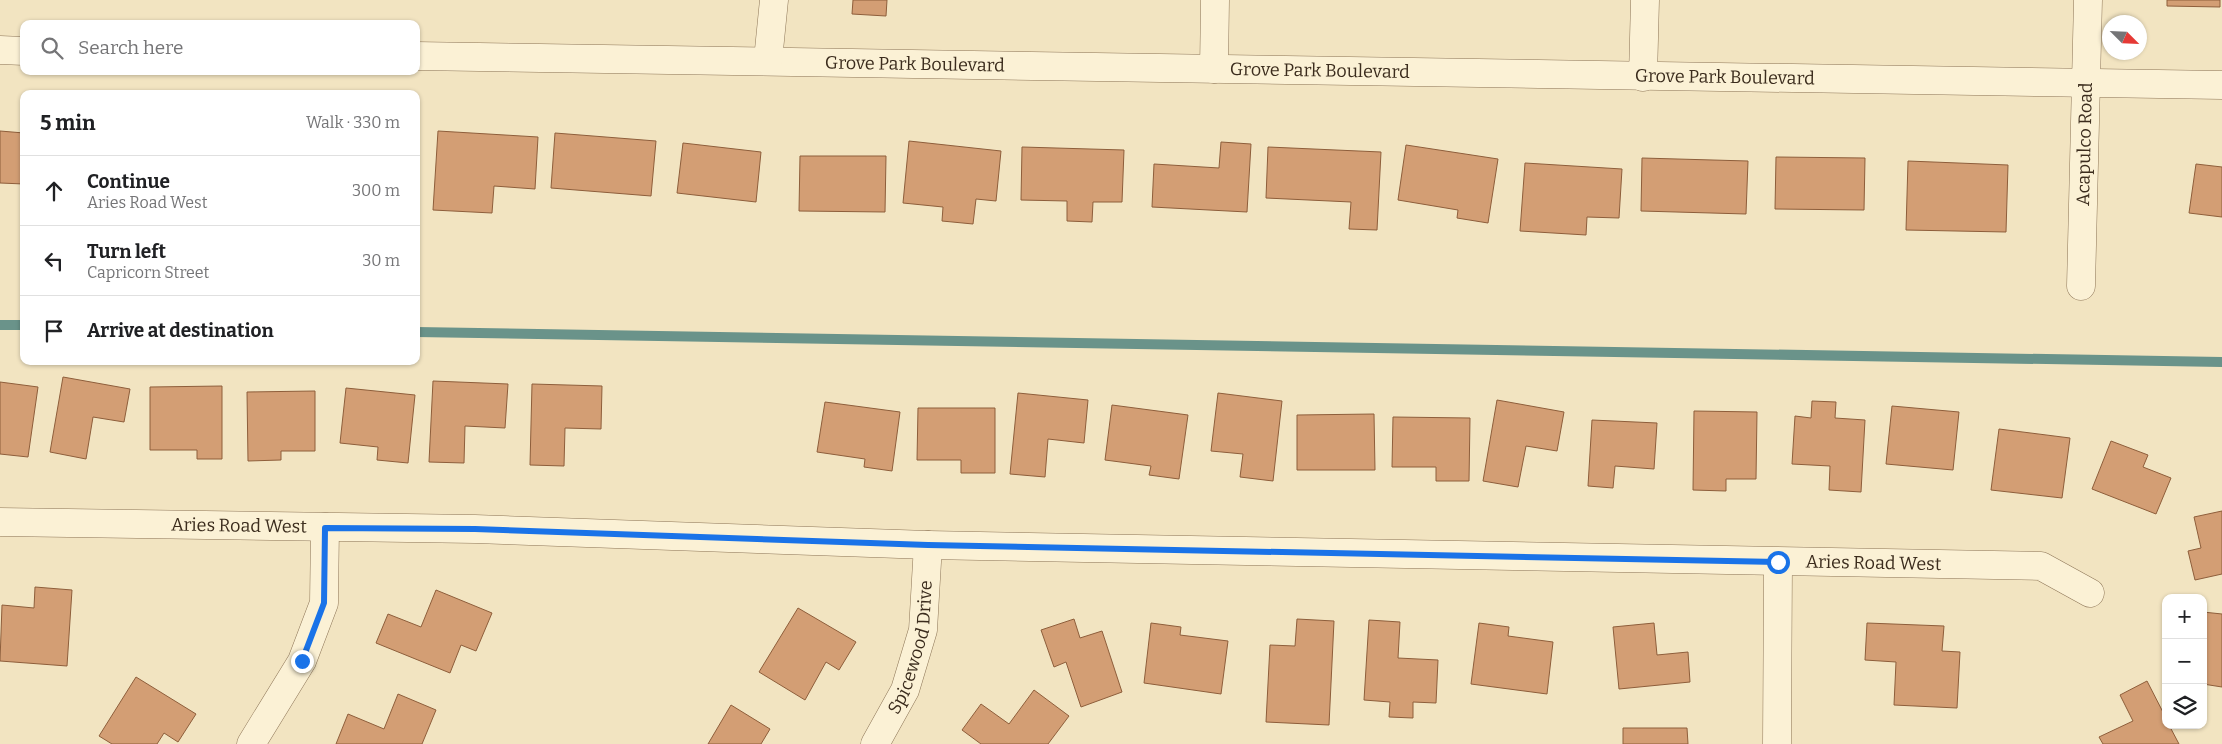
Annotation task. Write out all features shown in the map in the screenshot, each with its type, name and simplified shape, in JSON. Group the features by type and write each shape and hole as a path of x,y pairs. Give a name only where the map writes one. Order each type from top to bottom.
{"street":[{"path":"768,60 774,0"},
{"path":"1214,69 1215,0"},
{"path":"1643,77 1645,0"},
{"name":"Acapulco Road","path":"2081,286 2088,0"},
{"path":"0,50 20,51"},
{"name":"Grove Park Boulevard","path":"420,56 768,60 1643,77 2222,85"},
{"name":"Aries Road West","path":"0,522 475,529 928,545 2041,566 2090,594"},
{"path":"251,744 302,661 324,603 325,528"},
{"name":"Spicewood Drive","path":"875,744 905,690 923,630 928,545"},
{"path":"1777,744 1778,562"}],"building":[{"path":"853,0 887,0 886,16 852,14"},
{"path":"2167,0 2220,0 2220,7 2167,6"},
{"path":"0,131 20,133 20,184 0,183"},
{"path":"438,131 538,137 535,189 494,186 492,213 433,210"},
{"path":"555,133 656,141 651,196 551,188"},
{"path":"909,141 1001,151 996,201 976,199 973,224 942,221 943,207 903,203"},
{"path":"1221,142 1251,144 1247,212 1152,207 1154,164 1219,168"},
{"path":"683,143 761,152 756,202 677,193"},
{"path":"1406,145 1498,159 1488,223 1457,218 1458,210 1398,200"},
{"path":"1022,147 1124,150 1122,202 1093,202 1092,222 1067,221 1067,201 1021,200"},
{"path":"1268,147 1381,152 1377,230 1349,229 1351,202 1266,198"},
{"path":"800,156 886,156 885,212 799,211"},
{"path":"1776,157 1865,158 1864,210 1775,209"},
{"path":"1642,158 1748,161 1746,214 1641,211"},
{"path":"1908,161 2008,165 2006,232 1906,230"},
{"path":"1525,163 1622,169 1619,218 1587,217 1586,235 1520,231"},
{"path":"2196,164 2222,167 2222,217 2189,213"},
{"path":"63,377 130,389 124,422 93,417 86,459 50,452"},
{"path":"433,381 508,384 505,428 465,426 464,463 429,462"},
{"path":"0,382 38,387 28,457 0,454"},
{"path":"532,384 602,386 601,429 565,428 564,466 530,465"},
{"path":"222,386 222,459 197,459 197,450 150,450 150,387"},
{"path":"346,388 415,395 408,463 377,460 378,447 340,443"},
{"path":"315,391 315,451 281,451 281,460 248,461 247,392"},
{"path":"1018,393 1088,400 1084,443 1048,439 1045,477 1010,474"},
{"path":"1218,393 1282,401 1273,481 1240,477 1243,454 1211,451"},
{"path":"1497,400 1564,412 1557,451 1526,446 1518,487 1483,481"},
{"path":"1812,401 1836,402 1835,418 1865,420 1861,492 1829,490 1830,466 1792,464 1795,416 1811,418"},
{"path":"825,402 900,412 892,471 864,467 865,459 817,452"},
{"path":"1112,405 1188,415 1179,479 1149,475 1151,466 1105,460"},
{"path":"1892,406 1959,412 1953,470 1886,464"},
{"path":"918,408 995,408 995,473 961,473 961,460 917,460"},
{"path":"1694,411 1757,412 1756,479 1726,479 1726,491 1693,490"},
{"path":"1374,414 1375,470 1297,470 1297,415"},
{"path":"1393,417 1470,418 1469,481 1436,481 1436,467 1392,467"},
{"path":"1592,420 1657,423 1654,469 1615,466 1613,488 1588,486"},
{"path":"1999,429 2070,438 2062,498 1991,490"},
{"path":"2111,441 2148,455 2143,467 2171,478 2156,514 2092,489"},
{"path":"2222,511 2222,574 2195,580 2188,551 2201,548 2194,517"},
{"path":"35,587 72,590 67,666 0,661 2,605 34,608"},
{"path":"436,590 492,613 476,651 461,645 450,673 376,643 388,614 421,627"},
{"path":"798,608 856,642 839,670 826,662 805,700 759,672"},
{"path":"2207,612 2222,614 2222,687 2207,685"},
{"path":"1074,619 1080,638 1102,631 1122,692 1081,707 1066,662 1054,667 1041,630"},
{"path":"1297,619 1334,621 1329,725 1266,722 1270,645 1295,646"},
{"path":"1369,620 1400,622 1398,658 1438,660 1436,703 1413,702 1413,718 1389,717 1390,702 1364,700"},
{"path":"1151,623 1181,627 1180,635 1228,641 1221,694 1144,683"},
{"path":"1479,623 1509,627 1508,636 1553,642 1547,694 1471,684"},
{"path":"1654,623 1657,655 1688,652 1690,682 1619,689 1613,627"},
{"path":"1867,623 1944,626 1942,651 1960,652 1957,708 1894,705 1896,662 1865,660"},
{"path":"136,677 196,714 178,742 164,733 157,744 112,744 99,736"},
{"path":"2147,681 2162,710 2162,729 2171,729 2179,744 2103,744 2099,737 2133,721 2120,695"},
{"path":"1034,690 1069,716 1048,744 981,744 962,730 981,704 1009,724"},
{"path":"398,694 436,710 422,744 336,744 348,714 384,729"},
{"path":"731,705 770,729 761,744 708,744"},
{"path":"1623,728 1687,728 1688,744 1623,744"}],"waterway":[{"path":"0,325 20,325"},
{"path":"420,332 2222,362"}],"route":[{"path":"302,661 324,603 325,528 475,529 928,545 1778,562"}]}
